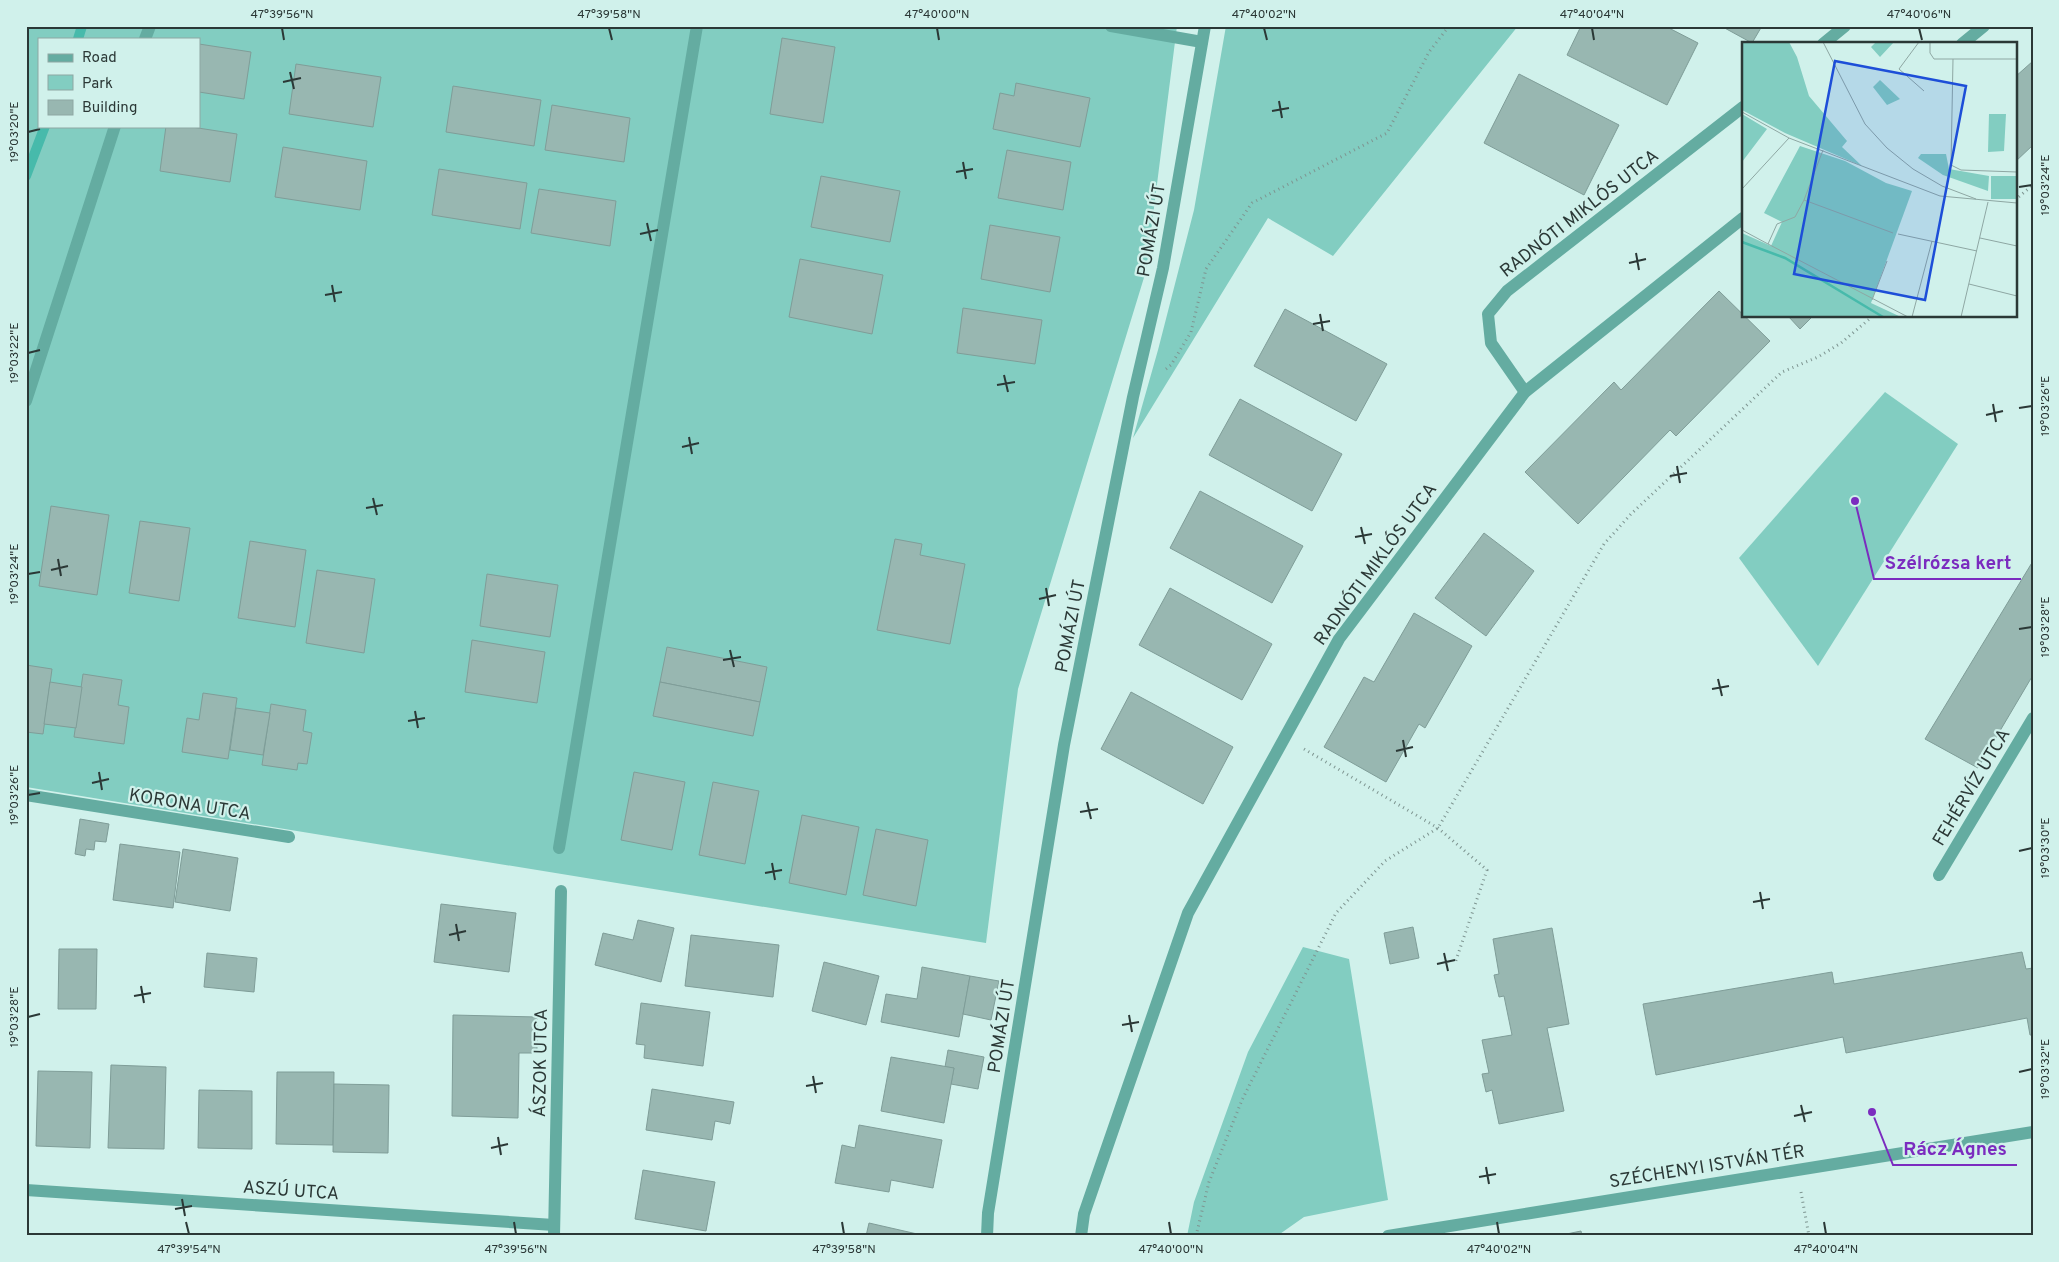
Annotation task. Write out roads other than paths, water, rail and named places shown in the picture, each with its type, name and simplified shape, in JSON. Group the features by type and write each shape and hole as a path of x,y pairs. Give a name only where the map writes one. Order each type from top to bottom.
{"street":[{"path":"145,38 150,26"},
{"path":"559,848 697,26"},
{"path":"1112,26 1202,42"},
{"name":"POMÁZI ÚT","path":"987,1236 990,1203 1064,745 1133,397 1163,268 1205,26"},
{"path":"1825,42 1845,26"},
{"path":"1964,42 1984,26"},
{"name":"RADNÓTI MIKLÓS UTCA","path":"1081,1236 1084,1214 1188,913 1339,639 1525,392 1491,343 1488,314 1507,291 1742,108"},
{"path":"26,401 113,128"},
{"path":"1525,392 1742,219"},
{"name":"FEHÉRVÍZ UTCA","path":"1940,875 2033,718"},
{"name":"KORONA UTCA","path":"26,795 288,837"},
{"name":"ÁSZOK UTCA","path":"554,1230 561,891"},
{"name":"SZÉCHENYI ISTVÁN TÉR","path":"1388,1236 2033,1132"},
{"name":"ASZÚ UTCA","path":"26,1190 554,1230"}],"waterway":[{"path":"78,38 82,26"},
{"path":"26,176 44,128"}],"place":[{"name":"Szélrózsa kert","path":"1855,501"},
{"name":"Rácz Ágnes","path":"1872,1112"}]}
